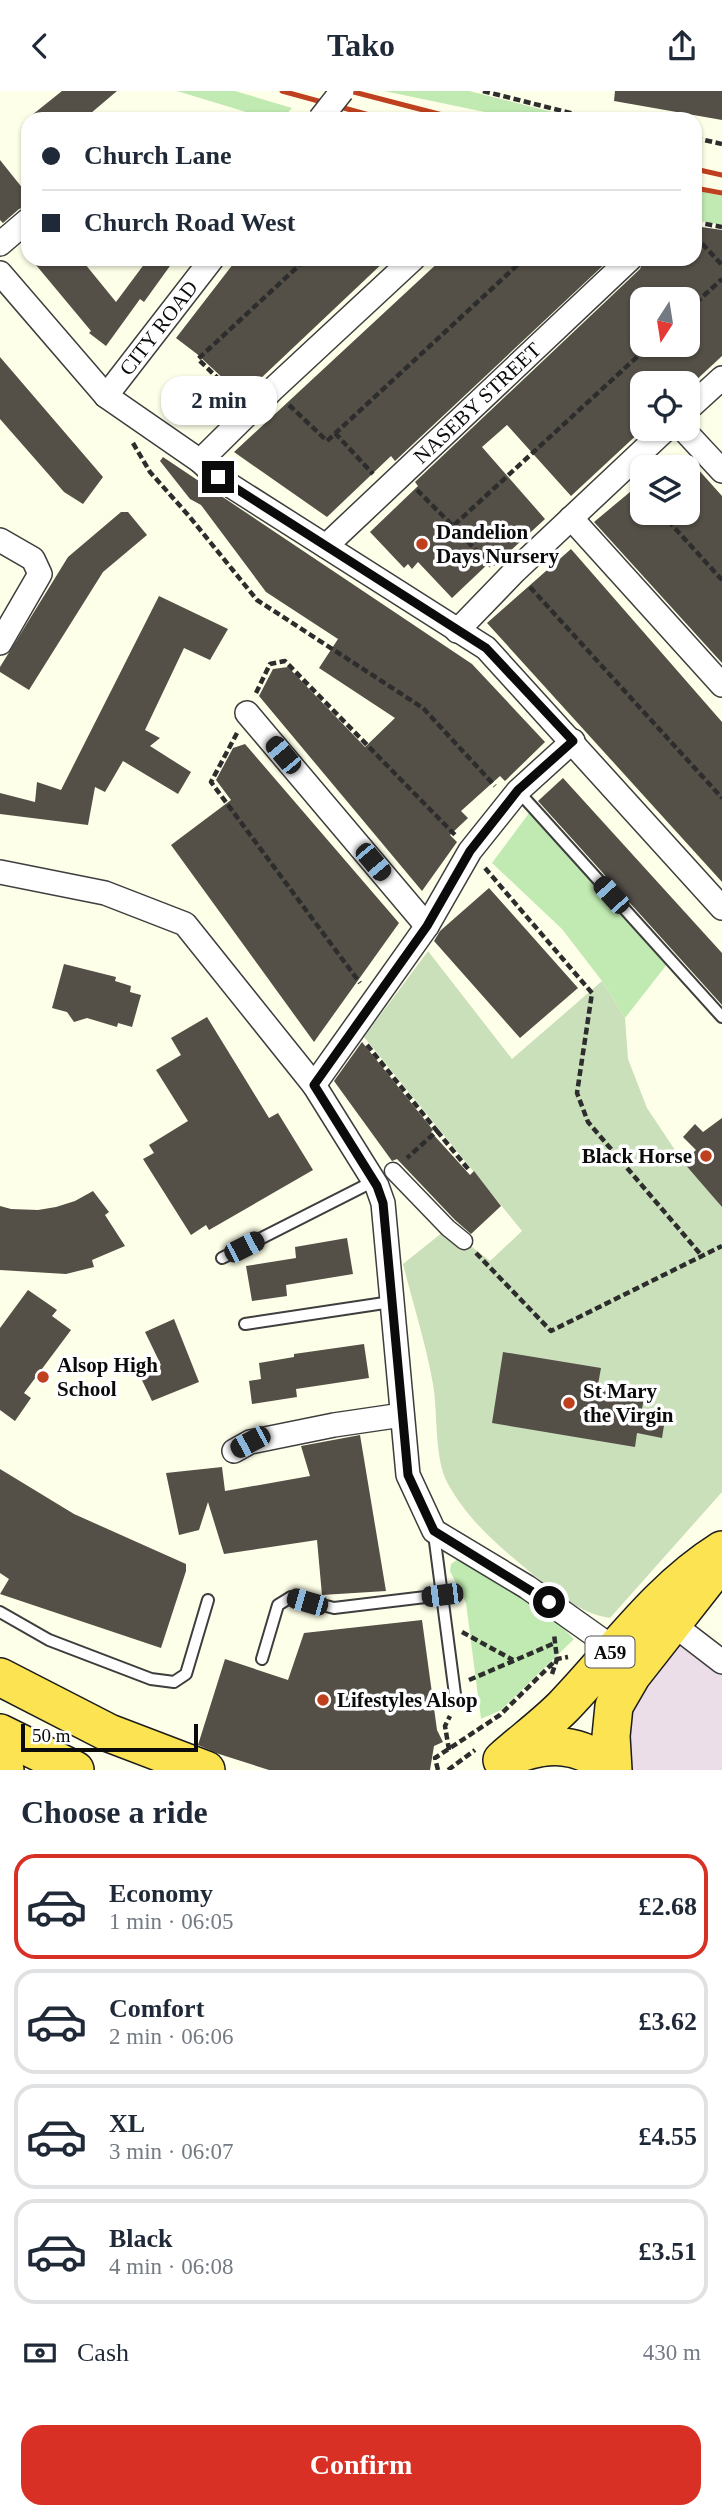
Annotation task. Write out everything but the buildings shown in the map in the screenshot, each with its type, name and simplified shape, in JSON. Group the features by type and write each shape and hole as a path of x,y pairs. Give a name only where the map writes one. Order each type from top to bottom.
{"highway":[{"name":"A59","path":"494,1765 562,1708 613,1648 661,1598 697,1566 722,1550"},
{"name":"A59","path":"613,1770 611,1736 614,1706 632,1675 674,1625 722,1558"},
{"path":"0,1677 109,1733 206,1770"},
{"path":"0,1700 146,1770"},
{"path":"0,1733 75,1770"},
{"name":"A59","path":"494,1765 526,1750 553,1746 573,1748 596,1756 613,1770"}],"street":[{"path":"326,112 342,91"},
{"path":"0,244 21,226"},
{"name":"CITY ROAD","path":"106,396 207,266"},
{"path":"200,461 405,266"},
{"name":"NASEBY STREET","path":"326,546 623,266"},
{"path":"0,273 106,396 200,461 218,477 486,648 722,908"},
{"path":"700,398 722,378"},
{"path":"457,631 510,576 653,441"},
{"path":"694,441 722,471"},
{"path":"571,518 722,685"},
{"path":"0,540 33,559 40,574 0,643"},
{"path":"247,713 427,926"},
{"path":"314,1085 427,926 470,851 514,796 573,741"},
{"path":"0,872 105,893 185,924 383,1176 464,1241"},
{"path":"383,1176 391,1302 408,1475 434,1531 527,1587 613,1648"},
{"path":"234,1451 250,1442 402,1415"},
{"path":"674,1625 722,1661"}],"lane":[{"path":"514,796 722,1017"},
{"path":"222,1258 383,1176"},
{"path":"245,1324 391,1302"},
{"path":"434,1531 456,1702"},
{"path":"262,1659 278,1605 291,1597 334,1608 442,1595"},
{"path":"0,1612 49,1640 151,1679 174,1682 186,1674 208,1600"}],"path":[{"path":"483,91 566,112"},
{"path":"702,139 722,143"},
{"path":"702,223 722,227"},
{"path":"702,244 722,265"},
{"path":"251,410 198,359 298,266"},
{"path":"273,389 327,441 516,266"},
{"path":"700,299 722,279"},
{"path":"453,526 637,357"},
{"path":"335,433 453,526 510,576 722,798"},
{"path":"131,440 150,472 257,600 423,708 514,796"},
{"path":"673,525 722,580"},
{"path":"373,1000 211,782 270,664 285,661 470,851 592,993 578,1093 588,1122 702,1256"},
{"path":"353,1028 469,1170"},
{"path":"383,1176 437,1131"},
{"path":"464,1241 551,1331 722,1246"},
{"path":"446,1623 513,1661"},
{"path":"454,1686 555,1643"},
{"path":"438,1770 435,1758 500,1715 557,1659"},
{"path":"445,1726 449,1749"}],"shaded area":[{"path":"674,1625 722,1662 722,1770 613,1770 611,1736"}],"green space":[{"path":"177,91 235,91 292,108 288,112 246,112"},
{"path":"384,91 469,91 552,112 484,112"},
{"path":"702,192 722,196 722,225 702,221"},
{"path":"532,809 668,963 625,1018 602,981 562,929 492,863"},
{"path":"428,951 512,1059 602,981 625,1018 628,1059 647,1108 683,1162 722,1204 722,1492 610,1618 571,1602 544,1583 488,1535 456,1498 440,1462 430,1369 403,1264 448,1228 490,1261 522,1231 364,1037"},
{"path":"465,1558 560,1625 574,1639 501,1710 481,1719 466,1603 450,1571 451,1564"}],"railway":[{"path":"282,91 358,112"},
{"path":"350,91 431,112"},
{"path":"702,171 722,175"},
{"path":"702,189 722,193"}],"place":[{"name":"Dandelion Days Nursery","path":"422,544"},
{"name":"Black Horse","path":"706,1156"},
{"name":"Alsop High School","path":"43,1377"},
{"name":"St Mary the Virgin","path":"569,1403"},
{"name":"Lifestyles Alsop","path":"323,1700"}],"route":[{"path":"218,477 486,648 573,741 518,790 470,851 427,926 314,1085 377,1186 383,1203 408,1475 434,1531 549,1602"}]}
